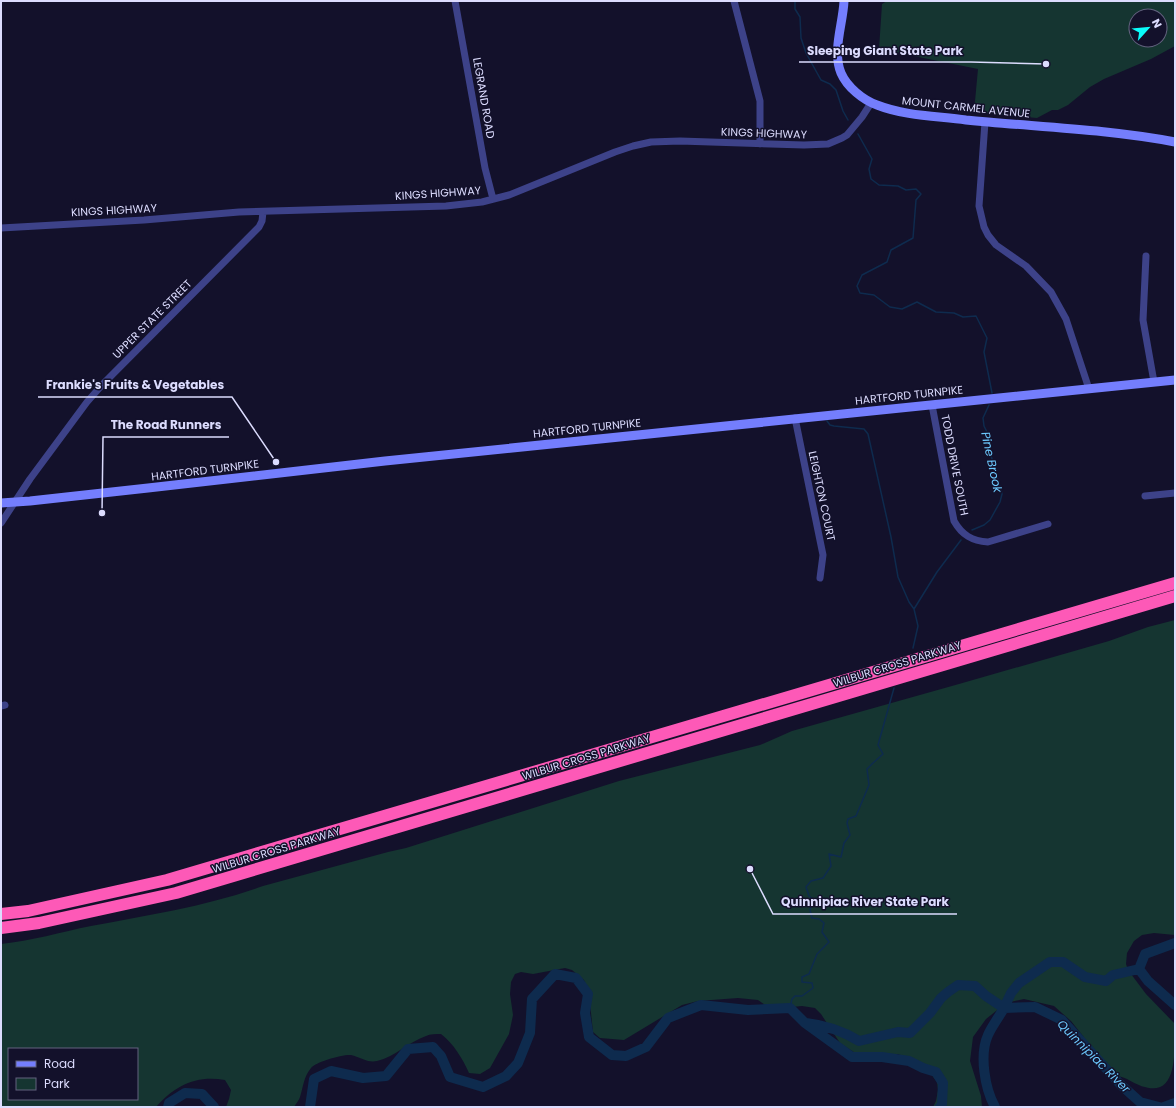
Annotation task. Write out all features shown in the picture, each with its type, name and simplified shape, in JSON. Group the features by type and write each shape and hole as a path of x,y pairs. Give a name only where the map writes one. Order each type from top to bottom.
{"highway":[{"name":"WILBUR CROSS PARKWAY","path":"1,914 28,911 167,880 1175,583"},
{"name":"WILBUR CROSS PARKWAY","path":"1,928 39,923 176,893 1175,596"}],"main road":[{"name":"MOUNT CARMEL AVENUE","path":"844,1 838,52 841,73 847,83 871,103 893,110 910,113 985,122 1120,133 1175,142"},
{"name":"HARTFORD TURNPIKE","path":"1,503 795,418 1175,380"}],"street":[{"name":"LEGRAND ROAD","path":"455,1 485,168 493,199"},
{"path":"734,1 760,101 760,144"},
{"name":"KINGS HIGHWAY","path":"1,228 144,220 226,213 472,204 522,190 620,150 644,143 669,140 814,146 833,143 842,138 851,130 867,111 871,103"},
{"path":"985,122 979,206 984,227 996,245 1026,266 1051,292 1066,319 1089,389"},
{"name":"UPPER STATE STREET","path":"1,523 14,502 87,402 258,227 262,221 263,212"},
{"path":"1146,256 1143,320 1154,382"},
{"name":"TODD DRIVE SOUTH","path":"932,405 954,521 959,530 971,538 988,542 1048,524"},
{"name":"LEIGHTON COURT","path":"795,418 823,555 820,578"},
{"path":"1145,496 1175,493"}],"green space":[{"path":"887,1 1175,1 1175,46 1151,59 1104,79 1090,87 1068,105 1058,110 1052,110 1037,118 974,112 978,69 879,49 882,4"},
{"path":"1175,620 1175,935 1154,933 1142,935 1134,941 1127,953 1126,964 1128,970 1146,994 1175,1024 1173,1067 1164,1085 1155,1088 1143,1087 1104,1071 1083,1036 1071,1021 1054,1006 1024,999 1006,1003 986,1019 973,1037 970,1061 981,1096 982,1107 933,1107 938,1090 937,1082 926,1067 898,1054 887,1054 866,1058 861,1057 840,1043 821,1014 815,1008 802,1006 771,1009 758,1000 738,998 698,1001 682,1005 624,1040 600,1038 593,1032 589,994 584,980 572,970 565,968 533,974 521,972 515,974 511,982 510,994 513,1015 509,1034 490,1068 480,1074 469,1073 461,1057 450,1042 441,1034 435,1034 419,1039 390,1056 377,1061 364,1060 347,1055 318,1063 311,1068 307,1074 300,1097 294,1107 226,1107 231,1090 225,1080 204,1079 178,1088 156,1107 1,1107 1,944 35,939 91,926 200,905 263,886 406,848 619,781 760,745 792,731 1109,641 1148,627"}],"waterway":[{"name":"Pine Brook","path":"795,1 795,9 800,17 801,38 806,53 821,80 830,84 836,90 843,111 848,120"},
{"name":"Pine Brook","path":"858,134 872,159 869,169 871,179 879,185 898,186 906,190 916,189 921,194 916,200 913,238 891,250 887,262 862,275 857,286 860,293 874,295 890,307 902,309 917,302 936,312 954,313 963,317 976,316 987,338 984,352 992,393"},
{"name":"Pine Brook","path":"972,530 984,525 990,520 1000,502 1002,494 990,452 988,434 984,426 983,418 989,405"},
{"path":"827,421 830,425 834,426 864,429 868,434 891,537 898,577 909,602 914,609"},
{"name":"Pine Brook","path":"913,648 918,626 914,609 937,572 961,540"},
{"name":"Pine Brook","path":"790,1008 792,999 795,996 802,996 813,988 812,983 802,982 802,977 809,974 817,954 829,942 822,932 824,923 819,919 812,918 810,910 813,899 809,896 806,887 811,881 823,878 831,866 829,854 841,857 844,843 850,835 847,823 848,819 856,816 869,785 867,769 883,754 878,745 894,688"},
{"name":"Quinnipiac River","path":"1175,943 1145,954 1139,969 1148,981 1175,1005"},
{"name":"Quinnipiac River","path":"806,1023 833,1029 859,1041 898,1032 910,1033 930,1013 941,998 958,985 975,986 986,996 1004,1008 1011,993 1019,983 1050,962 1063,962 1085,977 1106,981 1113,975 1139,969"},
{"name":"Quinnipiac River","path":"310,1107 314,1079 331,1071 363,1078 386,1076 408,1049 433,1047 441,1056 450,1077 483,1087 506,1076 518,1063 530,1033 532,999 555,974 576,978 588,994 585,1013 589,1037 612,1055 626,1056 646,1047 668,1018 701,1005 748,1010 790,1008 805,1023 852,1057 882,1057 909,1061 923,1068 936,1072 943,1083 942,1104 940,1107"},
{"name":"Quinnipiac River","path":"995,1107 988,1091 984,1072 984,1052 988,1035 1004,1008 1035,1007 1062,1020 1120,1084 1140,1102 1159,1107"},
{"name":"Quinnipiac River","path":"168,1107 169,1103 185,1093 202,1094 214,1107"},
{"name":"Quinnipiac River","path":"1164,1107 1175,1103"}],"place":[{"name":"Sleeping Giant State Park","path":"1046,64"},
{"name":"Frankie's Fruits & Vegetables","path":"276,462"},
{"name":"The Road Runners","path":"102,513"},
{"name":"Quinnipiac River State Park","path":"750,869"}]}
